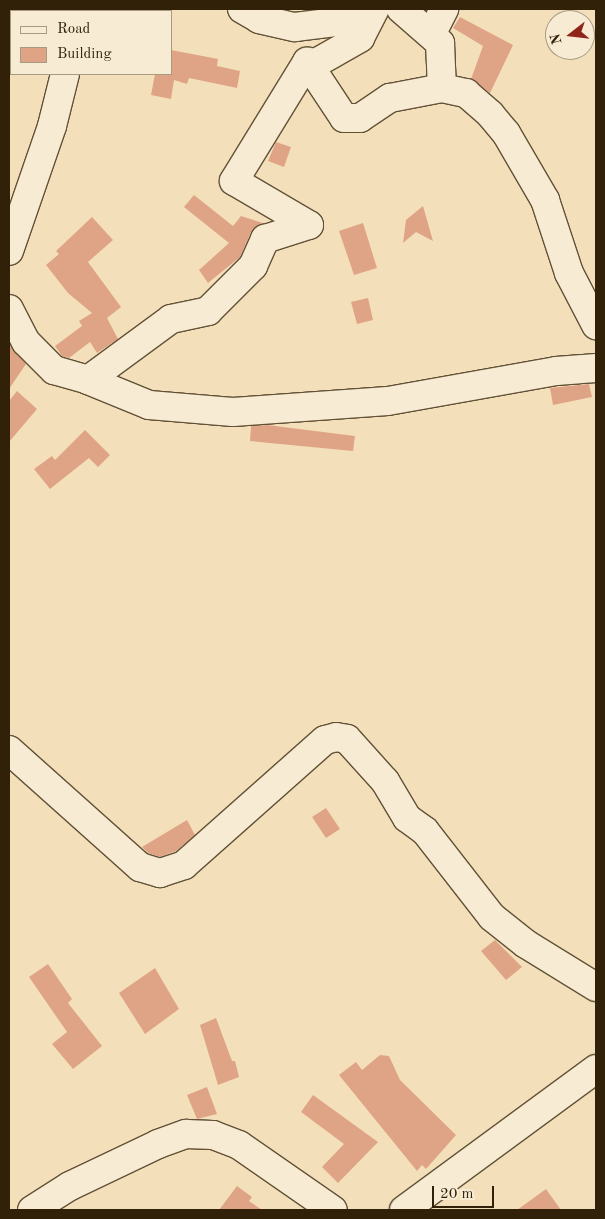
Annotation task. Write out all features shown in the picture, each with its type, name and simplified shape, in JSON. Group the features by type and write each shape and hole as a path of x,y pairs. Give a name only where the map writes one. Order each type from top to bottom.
{"street":[{"path":"242,9 259,19 296,27 360,19 361,9"},
{"path":"307,62 316,63 360,38 375,9"},
{"path":"401,9 432,33 441,49 442,88"},
{"path":"432,33 444,9"},
{"path":"307,62 344,118 360,118 390,98 442,88 466,93 506,133 545,200 570,273 596,325"},
{"path":"88,380 171,319 208,311 253,266 265,239 308,226 234,181 307,62"},
{"path":"9,251 52,126 65,75"},
{"path":"9,309 26,342 54,370 88,380 149,405 233,412 388,401 556,371 596,368"},
{"path":"9,750 140,867 160,873 184,865 325,740 336,737 347,739 385,781 407,818 425,831 492,917 526,944 596,987"},
{"path":"404,1210 596,1069"},
{"path":"32,1210 70,1186 158,1144 186,1134 213,1135 239,1145 333,1210"}],"building":[{"path":"460,17 513,45 490,93 471,79 483,46 453,28"},
{"path":"172,50 218,59 217,66 240,71 237,88 189,78 187,84 174,80 171,99 151,95 155,75 172,75"},
{"path":"276,142 291,147 284,167 268,161"},
{"path":"194,195 233,226 241,216 263,223 251,232 240,257 208,283 199,270 229,243 184,207"},
{"path":"423,206 433,241 416,232 403,243 406,220"},
{"path":"92,217 113,240 88,262 121,307 107,318 118,339 97,353 90,342 69,358 62,356 55,346 82,326 79,321 92,313 68,293 46,265 59,254 56,251"},
{"path":"363,223 377,268 354,275 339,231"},
{"path":"368,298 373,320 357,324 351,302"},
{"path":"9,343 26,364 9,389"},
{"path":"589,384 592,397 553,405 550,388"},
{"path":"17,391 37,409 9,442 9,401"},
{"path":"267,425 355,436 353,451 250,441 251,426"},
{"path":"85,430 110,455 98,467 89,458 50,489 34,469 52,456 55,460"},
{"path":"326,808 340,829 326,838 312,817"},
{"path":"187,820 195,835 176,851 160,857 148,853 142,847"},
{"path":"495,940 522,967 506,980 481,951"},
{"path":"48,964 72,999 68,1003 102,1046 73,1069 52,1044 67,1032 29,977"},
{"path":"155,968 179,1009 145,1034 119,993"},
{"path":"216,1018 232,1061 235,1061 239,1077 218,1085 200,1025"},
{"path":"380,1055 389,1056 400,1080 456,1135 426,1169 422,1165 417,1171 339,1075 356,1062 362,1070"},
{"path":"207,1087 217,1114 197,1119 187,1095"},
{"path":"313,1095 378,1142 338,1183 322,1167 344,1144 301,1112"},
{"path":"237,1186 252,1197 249,1201 262,1210 219,1210"},
{"path":"546,1189 561,1210 517,1210"}]}
